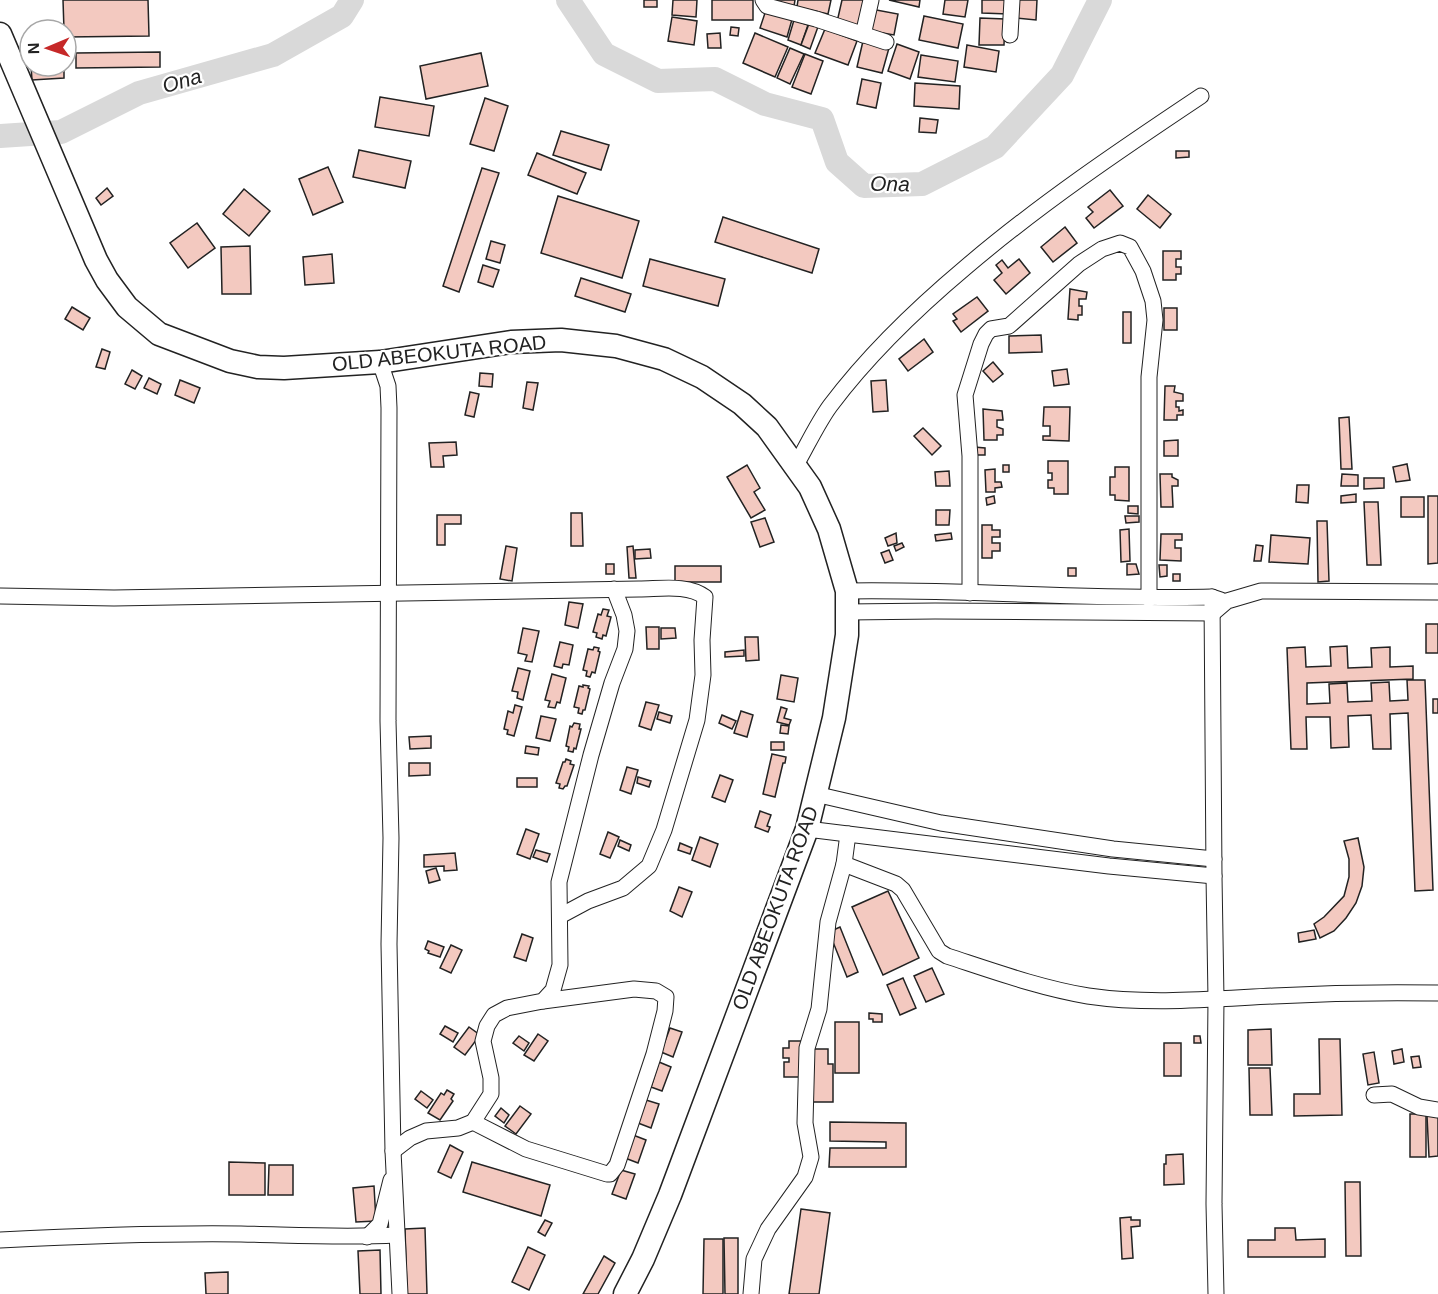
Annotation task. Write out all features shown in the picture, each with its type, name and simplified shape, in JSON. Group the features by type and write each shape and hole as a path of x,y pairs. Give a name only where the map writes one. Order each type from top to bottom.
{"highway":[{"name":"OLD ABEOKUTA ROAD","path":"0,35 96,260 107,280 127,307 159,334 230,361 258,367 284,368 380,362 511,342 561,340 616,346 664,359 702,377 742,404 767,427 810,487 829,529 847,602 847,636 834,718 807,829 670,1195 643,1259 625,1294"}],"street":[{"path":"763,0 767,6 886,42"},
{"path":"863,35 871,0"},
{"path":"1010,35 1012,0"},
{"path":"796,465 829,408 862,367 915,311 1009,231 1106,159 1201,96"},
{"path":"970,593 970,456 965,396 981,344 991,329 1009,326 1079,264 1102,249 1120,243 1130,247 1143,271 1153,301 1155,320 1149,377 1149,598"},
{"path":"380,362 388,386 389,408 388,721 391,838 389,944 393,1151 400,1294"},
{"path":"543,1001 553,990 560,965 560,882 571,832 612,683 625,649 627,631 624,615 614,589"},
{"path":"0,596 114,598 614,589 697,591 705,597 702,640 703,675 697,720 664,830 649,866 622,888 588,901 560,916"},
{"path":"847,602 914,590 1220,599 1261,591 1438,592"},
{"path":"1216,1294 1213,613 1220,599"},
{"path":"847,602 947,611 1213,613"},
{"path":"815,794 920,818 1113,849 1214,859"},
{"path":"881,838 888,811"},
{"path":"914,842 920,818"},
{"path":"807,829 1109,866 1214,876"},
{"path":"751,1294 754,1259 768,1229 805,1177 811,1157 806,1123 807,1048 819,1009 828,922 844,864 848,834"},
{"path":"844,864 896,884 903,890 939,951 947,956 1028,982 1087,996 1135,1000 1216,999 1348,992 1438,993"},
{"path":"393,1151 410,1138 426,1131 458,1128 473,1122 491,1094 483,1041 494,1015 507,1008 543,1001 634,989 656,991 666,997 665,1011 654,1054 617,1165 607,1174 526,1149 473,1122"},
{"path":"1374,1095 1392,1094 1419,1107 1438,1110"},
{"path":"367,1237 380,1224 388,1187 395,1171"},
{"path":"0,1240 142,1234 367,1237 396,1235"}],"building":[{"path":"63,0 148,0 149,36 78,37 78,18 64,18"},
{"path":"644,0 657,0 657,7 644,7"},
{"path":"673,0 697,0 696,17 672,15"},
{"path":"712,0 753,0 753,20 712,20"},
{"path":"769,0 795,0 794,6"},
{"path":"798,0 831,0 828,14 797,7"},
{"path":"842,0 864,0 859,27 837,22"},
{"path":"889,0 920,0 919,7"},
{"path":"945,0 968,0 965,17 943,14"},
{"path":"982,0 1008,0 1008,14 982,13"},
{"path":"1016,0 1037,0 1036,20 1015,18"},
{"path":"767,7 793,16 787,37 760,28"},
{"path":"871,9 898,14 894,35 866,30"},
{"path":"924,16 963,24 958,48 919,40"},
{"path":"672,17 697,21 694,45 668,41"},
{"path":"980,18 1005,19 1004,45 979,45"},
{"path":"794,20 808,25 801,45 788,40"},
{"path":"810,21 819,24 810,49 801,45"},
{"path":"731,27 739,28 738,36 730,35"},
{"path":"825,29 857,41 848,65 815,53"},
{"path":"720,33 721,48 708,48 707,34"},
{"path":"755,33 788,47 775,77 743,63"},
{"path":"863,41 889,48 882,73 857,67"},
{"path":"897,44 919,52 910,79 888,71"},
{"path":"967,45 999,51 996,72 964,67"},
{"path":"790,48 804,54 790,84 777,78"},
{"path":"160,52 160,67 78,68 78,53"},
{"path":"481,53 488,86 426,99 420,66"},
{"path":"805,54 823,61 811,94 792,87"},
{"path":"921,55 958,61 955,82 918,77"},
{"path":"32,78 64,78 32,80"},
{"path":"862,79 881,83 876,108 857,104"},
{"path":"915,83 960,86 959,109 914,106"},
{"path":"380,97 434,106 429,136 375,127"},
{"path":"485,98 508,106 494,151 470,144"},
{"path":"920,118 938,120 936,133 919,132"},
{"path":"561,131 609,145 601,170 553,155"},
{"path":"359,150 411,161 405,188 353,177"},
{"path":"1176,151 1189,151 1189,157 1176,158"},
{"path":"537,153 586,173 577,194 528,175"},
{"path":"328,167 343,202 313,215 299,179"},
{"path":"482,168 499,173 459,292 443,286"},
{"path":"107,188 113,196 101,205 96,198"},
{"path":"244,189 270,211 249,236 223,214"},
{"path":"1110,190 1123,206 1094,228 1086,218 1093,212 1088,207"},
{"path":"1148,195 1171,214 1160,228 1137,209"},
{"path":"558,196 639,221 622,278 541,253"},
{"path":"723,217 819,249 812,273 715,242"},
{"path":"197,223 215,248 188,268 170,243"},
{"path":"1065,227 1077,243 1053,262 1041,247"},
{"path":"491,241 505,245 500,263 486,259"},
{"path":"250,246 251,294 222,294 221,247"},
{"path":"1163,251 1181,251 1181,259 1176,259 1176,267 1181,267 1181,274 1176,274 1176,280 1163,280"},
{"path":"332,254 334,283 305,285 303,257"},
{"path":"650,259 725,279 718,306 643,286"},
{"path":"1019,259 1030,273 1006,294 994,280 1002,273 996,265 1002,260 1008,268"},
{"path":"483,265 499,270 493,287 478,282"},
{"path":"581,278 631,294 625,312 575,296"},
{"path":"1070,289 1087,292 1086,299 1079,299 1082,315 1078,315 1078,320 1068,319"},
{"path":"977,297 988,311 961,332 953,321 957,319 953,314"},
{"path":"72,307 90,318 83,330 65,319"},
{"path":"1164,308 1177,308 1177,330 1164,330"},
{"path":"1123,312 1131,312 1131,343 1123,343"},
{"path":"1041,335 1042,352 1009,353 1009,336"},
{"path":"924,339 933,352 908,371 899,359"},
{"path":"102,349 110,352 105,369 96,367"},
{"path":"993,362 1003,374 993,382 983,371"},
{"path":"1067,369 1069,384 1054,386 1052,371"},
{"path":"132,370 142,376 135,389 125,384"},
{"path":"480,373 493,374 492,387 479,386"},
{"path":"149,378 161,384 157,394 144,388"},
{"path":"180,380 200,388 194,403 175,395"},
{"path":"886,380 888,411 873,412 871,381"},
{"path":"527,382 538,383 533,410 523,408"},
{"path":"1165,386 1175,386 1174,392 1183,394 1183,401 1176,401 1179,411 1183,410 1183,415 1177,415 1177,420 1164,420"},
{"path":"470,392 479,394 474,417 465,415"},
{"path":"1044,407 1070,407 1069,441 1043,440 1043,436 1050,436 1050,426 1043,426"},
{"path":"983,409 1002,411 1003,420 997,420 997,427 1003,429 1003,435 997,435 997,440 984,440"},
{"path":"1349,417 1352,469 1341,469 1339,418"},
{"path":"923,428 941,446 932,455 914,436"},
{"path":"1178,440 1178,456 1164,456 1164,441"},
{"path":"456,442 457,455 443,456 444,467 431,467 429,443"},
{"path":"974,447 985,448 985,455 974,455"},
{"path":"1048,461 1068,461 1068,494 1054,494 1054,488 1048,488 1048,480 1052,480 1052,473 1048,473"},
{"path":"1407,464 1410,480 1396,482 1393,467"},
{"path":"747,465 760,488 754,492 765,510 751,518 727,477"},
{"path":"1003,465 1009,465 1009,472 1003,472"},
{"path":"1115,467 1129,467 1129,501 1115,500 1115,495 1110,495 1110,477 1115,477"},
{"path":"995,469 995,482 1001,482 1002,487 995,488 995,492 986,492 985,470"},
{"path":"949,471 950,486 936,486 935,472"},
{"path":"1160,474 1172,474 1172,477 1178,480 1178,486 1172,486 1173,507 1161,507"},
{"path":"1342,474 1358,475 1358,486 1341,486"},
{"path":"1364,478 1384,478 1384,488 1364,489"},
{"path":"1297,485 1309,485 1308,503 1296,502"},
{"path":"1356,494 1356,502 1341,503 1341,496"},
{"path":"994,496 995,503 987,505 986,498"},
{"path":"1428,496 1438,496 1438,563 1428,564"},
{"path":"1401,497 1424,497 1424,517 1401,517"},
{"path":"1364,502 1378,502 1381,565 1367,565"},
{"path":"1128,506 1138,506 1138,514 1128,513"},
{"path":"936,510 950,510 949,525 936,525"},
{"path":"571,513 582,513 583,546 571,546"},
{"path":"437,515 461,515 461,524 445,524 445,545 437,545"},
{"path":"1125,516 1139,516 1139,522 1126,523"},
{"path":"765,518 774,542 760,547 751,522"},
{"path":"1317,521 1327,521 1329,581 1318,582"},
{"path":"982,525 992,525 992,530 1000,530 1000,537 992,537 992,543 1000,543 1000,551 992,551 992,558 982,558"},
{"path":"1129,529 1130,561 1121,562 1120,530"},
{"path":"896,533 897,543 888,546 885,538"},
{"path":"951,533 952,539 936,541 935,535"},
{"path":"1161,534 1182,534 1182,540 1175,540 1175,548 1181,548 1181,561 1160,560"},
{"path":"1271,535 1310,538 1308,564 1269,562"},
{"path":"902,543 904,547 896,551 894,546"},
{"path":"1256,545 1263,546 1261,561 1254,561"},
{"path":"506,546 517,548 512,581 500,579"},
{"path":"633,546 636,578 629,578 627,547"},
{"path":"650,549 651,558 635,559 635,550"},
{"path":"889,550 893,560 885,563 881,553"},
{"path":"606,564 614,564 614,574 606,574"},
{"path":"1127,564 1136,564 1139,574 1127,575"},
{"path":"1159,565 1167,565 1167,576 1160,577"},
{"path":"675,566 721,566 721,582 675,582"},
{"path":"1068,568 1076,568 1076,576 1068,576"},
{"path":"1173,574 1180,574 1180,581 1173,581"},
{"path":"569,602 583,604 578,628 565,625"},
{"path":"603,609 609,610 607,616 611,617 606,636 603,635 602,639 596,637 597,633 593,632 598,614 601,615"},
{"path":"1426,624 1438,624 1438,653 1426,653"},
{"path":"646,627 659,627 659,649 647,649"},
{"path":"523,628 539,631 532,662 525,661 527,655 518,653"},
{"path":"661,628 675,628 676,638 661,639"},
{"path":"745,637 758,637 759,660 746,661"},
{"path":"560,642 573,645 569,665 563,664 562,668 554,666"},
{"path":"1347,646 1348,668 1372,667 1371,648 1390,647 1390,667 1413,666 1413,679 1307,683 1307,704 1330,703 1329,684 1347,683 1348,702 1372,701 1371,683 1389,682 1390,701 1408,700 1407,680 1425,680 1433,890 1415,891 1408,713 1390,714 1391,749 1373,749 1371,715 1348,716 1349,747 1331,748 1330,717 1306,717 1307,749 1291,749 1287,648 1305,647 1306,667 1331,666 1330,647"},
{"path":"594,647 599,648 600,652 595,673 592,672 590,677 586,676 587,671 583,670 588,649 593,650"},
{"path":"744,650 744,656 725,657 725,652"},
{"path":"518,668 530,671 523,700 517,698 518,692 512,691"},
{"path":"552,674 566,678 560,703 557,702 555,708 548,707 550,701 545,700"},
{"path":"781,675 798,678 794,702 777,699"},
{"path":"583,685 589,686 590,689 582,714 578,713 579,708 574,707 579,686 583,687"},
{"path":"1433,699 1438,699 1438,713 1433,713"},
{"path":"646,702 659,705 651,730 639,726"},
{"path":"515,705 522,707 514,736 507,734 508,730 504,729 508,711 513,713"},
{"path":"781,707 787,709 784,718 791,720 789,725 777,722"},
{"path":"741,711 753,715 747,737 734,733"},
{"path":"659,712 672,716 670,723 657,719"},
{"path":"722,715 736,721 732,729 719,723"},
{"path":"541,716 556,719 550,741 536,738"},
{"path":"574,723 580,724 579,729 581,729 576,749 574,748 573,752 568,751 569,747 566,746 570,726 572,727"},
{"path":"781,725 789,726 788,734 780,733"},
{"path":"431,736 431,748 410,749 409,737"},
{"path":"771,742 784,742 784,750 771,750"},
{"path":"526,746 539,748 538,755 525,753"},
{"path":"772,754 786,757 775,797 763,794"},
{"path":"566,759 574,765 567,786 563,789 559,788 560,784 556,783"},
{"path":"409,763 430,763 430,775 409,776"},
{"path":"627,767 638,770 631,794 620,790"},
{"path":"720,775 733,780 725,802 712,797"},
{"path":"638,777 651,781 649,787 637,783"},
{"path":"517,778 537,778 537,787 517,787"},
{"path":"760,811 771,815 767,826 770,827 768,832 755,827"},
{"path":"526,829 539,834 530,859 517,854"},
{"path":"608,832 619,837 610,858 600,854"},
{"path":"700,837 718,844 710,867 692,860"},
{"path":"1358,838 1364,867 1362,886 1356,903 1334,931 1320,938 1314,924 1344,896 1349,877 1349,859 1344,841"},
{"path":"620,840 631,845 629,851 618,846"},
{"path":"680,843 692,848 690,854 678,850"},
{"path":"536,850 550,854 547,862 533,857"},
{"path":"455,853 457,870 444,871 444,866 424,867 424,855"},
{"path":"436,868 440,880 429,883 426,871"},
{"path":"679,887 692,892 682,917 670,911"},
{"path":"888,891 919,958 883,975 852,907"},
{"path":"840,927 858,972 847,977 829,932"},
{"path":"1314,930 1316,939 1299,942 1298,933"},
{"path":"522,934 533,938 526,961 514,957"},
{"path":"428,941 444,947 440,957 428,953 429,951 425,949"},
{"path":"451,945 462,950 451,973 440,968"},
{"path":"932,968 944,994 926,1002 914,976"},
{"path":"903,978 916,1008 900,1015 887,985"},
{"path":"869,1013 882,1014 882,1022 873,1022 873,1019 869,1019"},
{"path":"835,1022 859,1022 859,1073 835,1073"},
{"path":"445,1026 458,1033 453,1042 440,1034"},
{"path":"469,1027 480,1035 465,1055 454,1047"},
{"path":"670,1028 682,1032 673,1057 661,1052"},
{"path":"1271,1029 1272,1065 1248,1065 1248,1030"},
{"path":"538,1034 548,1041 534,1061 524,1055"},
{"path":"519,1036 529,1043 524,1051 513,1043"},
{"path":"1194,1036 1200,1036 1201,1043 1194,1043"},
{"path":"1319,1039 1340,1039 1342,1115 1294,1116 1294,1094 1320,1094"},
{"path":"789,1041 802,1041 801,1077 784,1077 784,1062 789,1062 789,1058 783,1058 783,1048 789,1048"},
{"path":"1164,1043 1181,1043 1181,1076 1164,1076"},
{"path":"810,1049 828,1049 828,1064 833,1064 833,1102 809,1102"},
{"path":"1402,1049 1404,1062 1394,1064 1392,1051"},
{"path":"1374,1052 1379,1083 1368,1085 1363,1054"},
{"path":"1419,1056 1421,1067 1413,1068 1411,1057"},
{"path":"659,1062 671,1067 662,1091 651,1087"},
{"path":"1249,1068 1270,1068 1272,1115 1250,1115"},
{"path":"447,1090 454,1094 451,1099 453,1101 440,1120 428,1113 441,1093 444,1095"},
{"path":"421,1091 433,1100 427,1108 415,1099"},
{"path":"646,1100 659,1104 651,1128 638,1123"},
{"path":"520,1106 531,1114 516,1134 505,1126"},
{"path":"501,1108 509,1115 504,1123 495,1116"},
{"path":"1410,1114 1426,1114 1426,1157 1410,1157"},
{"path":"1438,1115 1438,1156 1429,1157 1427,1116"},
{"path":"830,1122 906,1123 906,1167 829,1167 830,1148 886,1148 886,1142 830,1141"},
{"path":"633,1135 646,1140 638,1163 625,1158"},
{"path":"450,1145 463,1152 451,1178 438,1172"},
{"path":"1183,1154 1184,1184 1164,1185 1166,1155"},
{"path":"229,1162 265,1163 265,1195 229,1195"},
{"path":"472,1162 550,1185 541,1216 463,1192"},
{"path":"269,1165 293,1165 293,1195 268,1195"},
{"path":"621,1170 635,1174 626,1199 612,1194"},
{"path":"1345,1182 1360,1182 1361,1256 1346,1256"},
{"path":"374,1186 376,1221 356,1222 353,1188"},
{"path":"801,1209 830,1213 819,1294 789,1294"},
{"path":"1131,1217 1131,1220 1140,1220 1140,1226 1131,1227 1133,1258 1122,1259 1120,1218"},
{"path":"545,1220 552,1223 545,1236 538,1232"},
{"path":"425,1228 427,1294 407,1294 405,1229"},
{"path":"1275,1228 1295,1228 1296,1240 1325,1239 1325,1257 1248,1257 1248,1240 1275,1240"},
{"path":"724,1238 738,1238 738,1294 725,1294"},
{"path":"704,1239 723,1239 723,1294 703,1294"},
{"path":"528,1247 545,1255 529,1290 512,1282"},
{"path":"380,1250 381,1294 360,1294 358,1251"},
{"path":"604,1256 615,1263 598,1294 583,1294"},
{"path":"228,1272 228,1294 206,1294 205,1273"}],"waterway":[{"name":"Ona","path":"0,136 61,132 139,93 273,55 342,16 352,0"},
{"name":"Ona","path":"568,0 604,54 658,81 715,79 765,104 822,119 837,162 864,186 922,184 995,147 1062,75 1100,0"}]}
